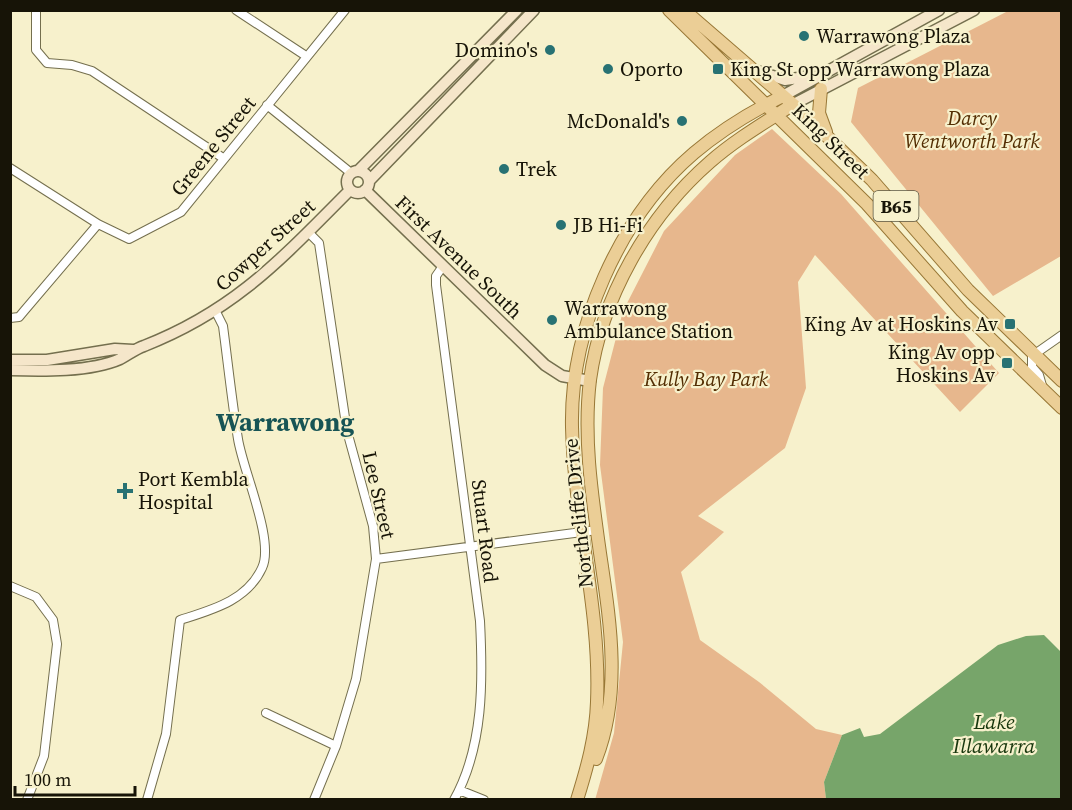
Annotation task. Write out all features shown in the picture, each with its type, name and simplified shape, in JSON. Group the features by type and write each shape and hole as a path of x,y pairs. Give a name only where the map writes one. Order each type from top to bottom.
{"main road":[{"path":"517,10 355,172 347,183 350,190 359,193 367,186 534,10"},
{"name":"King Street","path":"669,10 867,204 962,311 1062,408"},
{"name":"King Street","path":"684,10 828,137 890,200 968,290 1062,381"},
{"name":"Northcliffe Drive","path":"579,800 591,754 597,704 597,648 572,425 575,379 588,320 605,279 641,213 668,179 695,152 765,105 939,10"},
{"name":"Northcliffe Drive","path":"579,800 598,755 612,680 612,640 588,446 590,381 598,338 608,312 652,225 683,187 711,160 792,105 974,10"},
{"path":"749,67 784,80 795,81 828,72"},
{"path":"821,89 819,113 828,137"},
{"path":"355,172 365,173 367,186"},
{"name":"First Avenue South","path":"367,186 443,266 544,364 562,376 590,381"},
{"name":"Cowper Street","path":"10,370 78,368 119,359 133,350 216,312 272,268 350,190"},
{"name":"Cowper Street","path":"10,360 47,360 115,348 133,350"},
{"path":"47,360 53,364 69,363 78,368 97,352"}],"street":[{"path":"36,10 36,50 47,63 72,64 92,71 223,158"},
{"path":"236,10 306,57"},
{"name":"Greene Street","path":"98,224 129,239 181,212 345,10"},
{"path":"267,105 355,172"},
{"path":"10,168 98,224 19,317 10,318"},
{"name":"Lee Street","path":"308,232 319,243 347,431 373,526 376,559 356,679 336,746 314,800"},
{"name":"Stuart Road","path":"443,266 436,276 436,285 470,548 482,668 479,712 471,754 454,800"},
{"path":"147,800 166,734 180,620 235,599 253,583 263,567 265,553 264,537 238,442 223,326 216,312"},
{"path":"1043,389 1039,375 1032,367 1034,354 1062,335"},
{"path":"376,559 597,530"},
{"path":"10,586 36,597 53,620 57,644 44,756 27,800"},
{"path":"266,713 336,746"},
{"path":"459,790 484,800"}],"green space":[{"name":"Darcy Wentworth Park","path":"1008,11 1061,11 1061,256 993,296 851,122 858,88"},
{"name":"Kully Bay Park","path":"772,129 841,194 999,373 960,412 815,255 798,282 806,388 785,448 698,516 724,532 681,572 700,640 759,682 816,729 842,735 824,782 826,799 595,800 614,733 623,642 600,465 603,388 623,311 664,231 735,155"}],"water":[{"name":"Lake Illawarra","path":"1044,635 1061,652 1061,799 826,799 824,782 842,735 860,728 864,737 880,734 998,645 1026,636"}],"place":[{"name":"Warrawong Plaza","path":"804,36"},
{"name":"Domino's","path":"550,50"},
{"name":"Oporto","path":"608,69"},
{"name":"King St opp Warrawong Plaza","path":"718,69"},
{"name":"McDonald's","path":"682,121"},
{"name":"Trek","path":"504,169"},
{"name":"JB Hi-Fi","path":"561,225"},
{"name":"Warrawong Ambulance Station","path":"552,320"},
{"name":"King Av at Hoskins Av","path":"1010,324"},
{"name":"King Av opp Hoskins Av","path":"1007,363"},
{"name":"Port Kembla Hospital","path":"125,491"}],"district":[{"name":"Warrawong","path":"285,422"}]}
